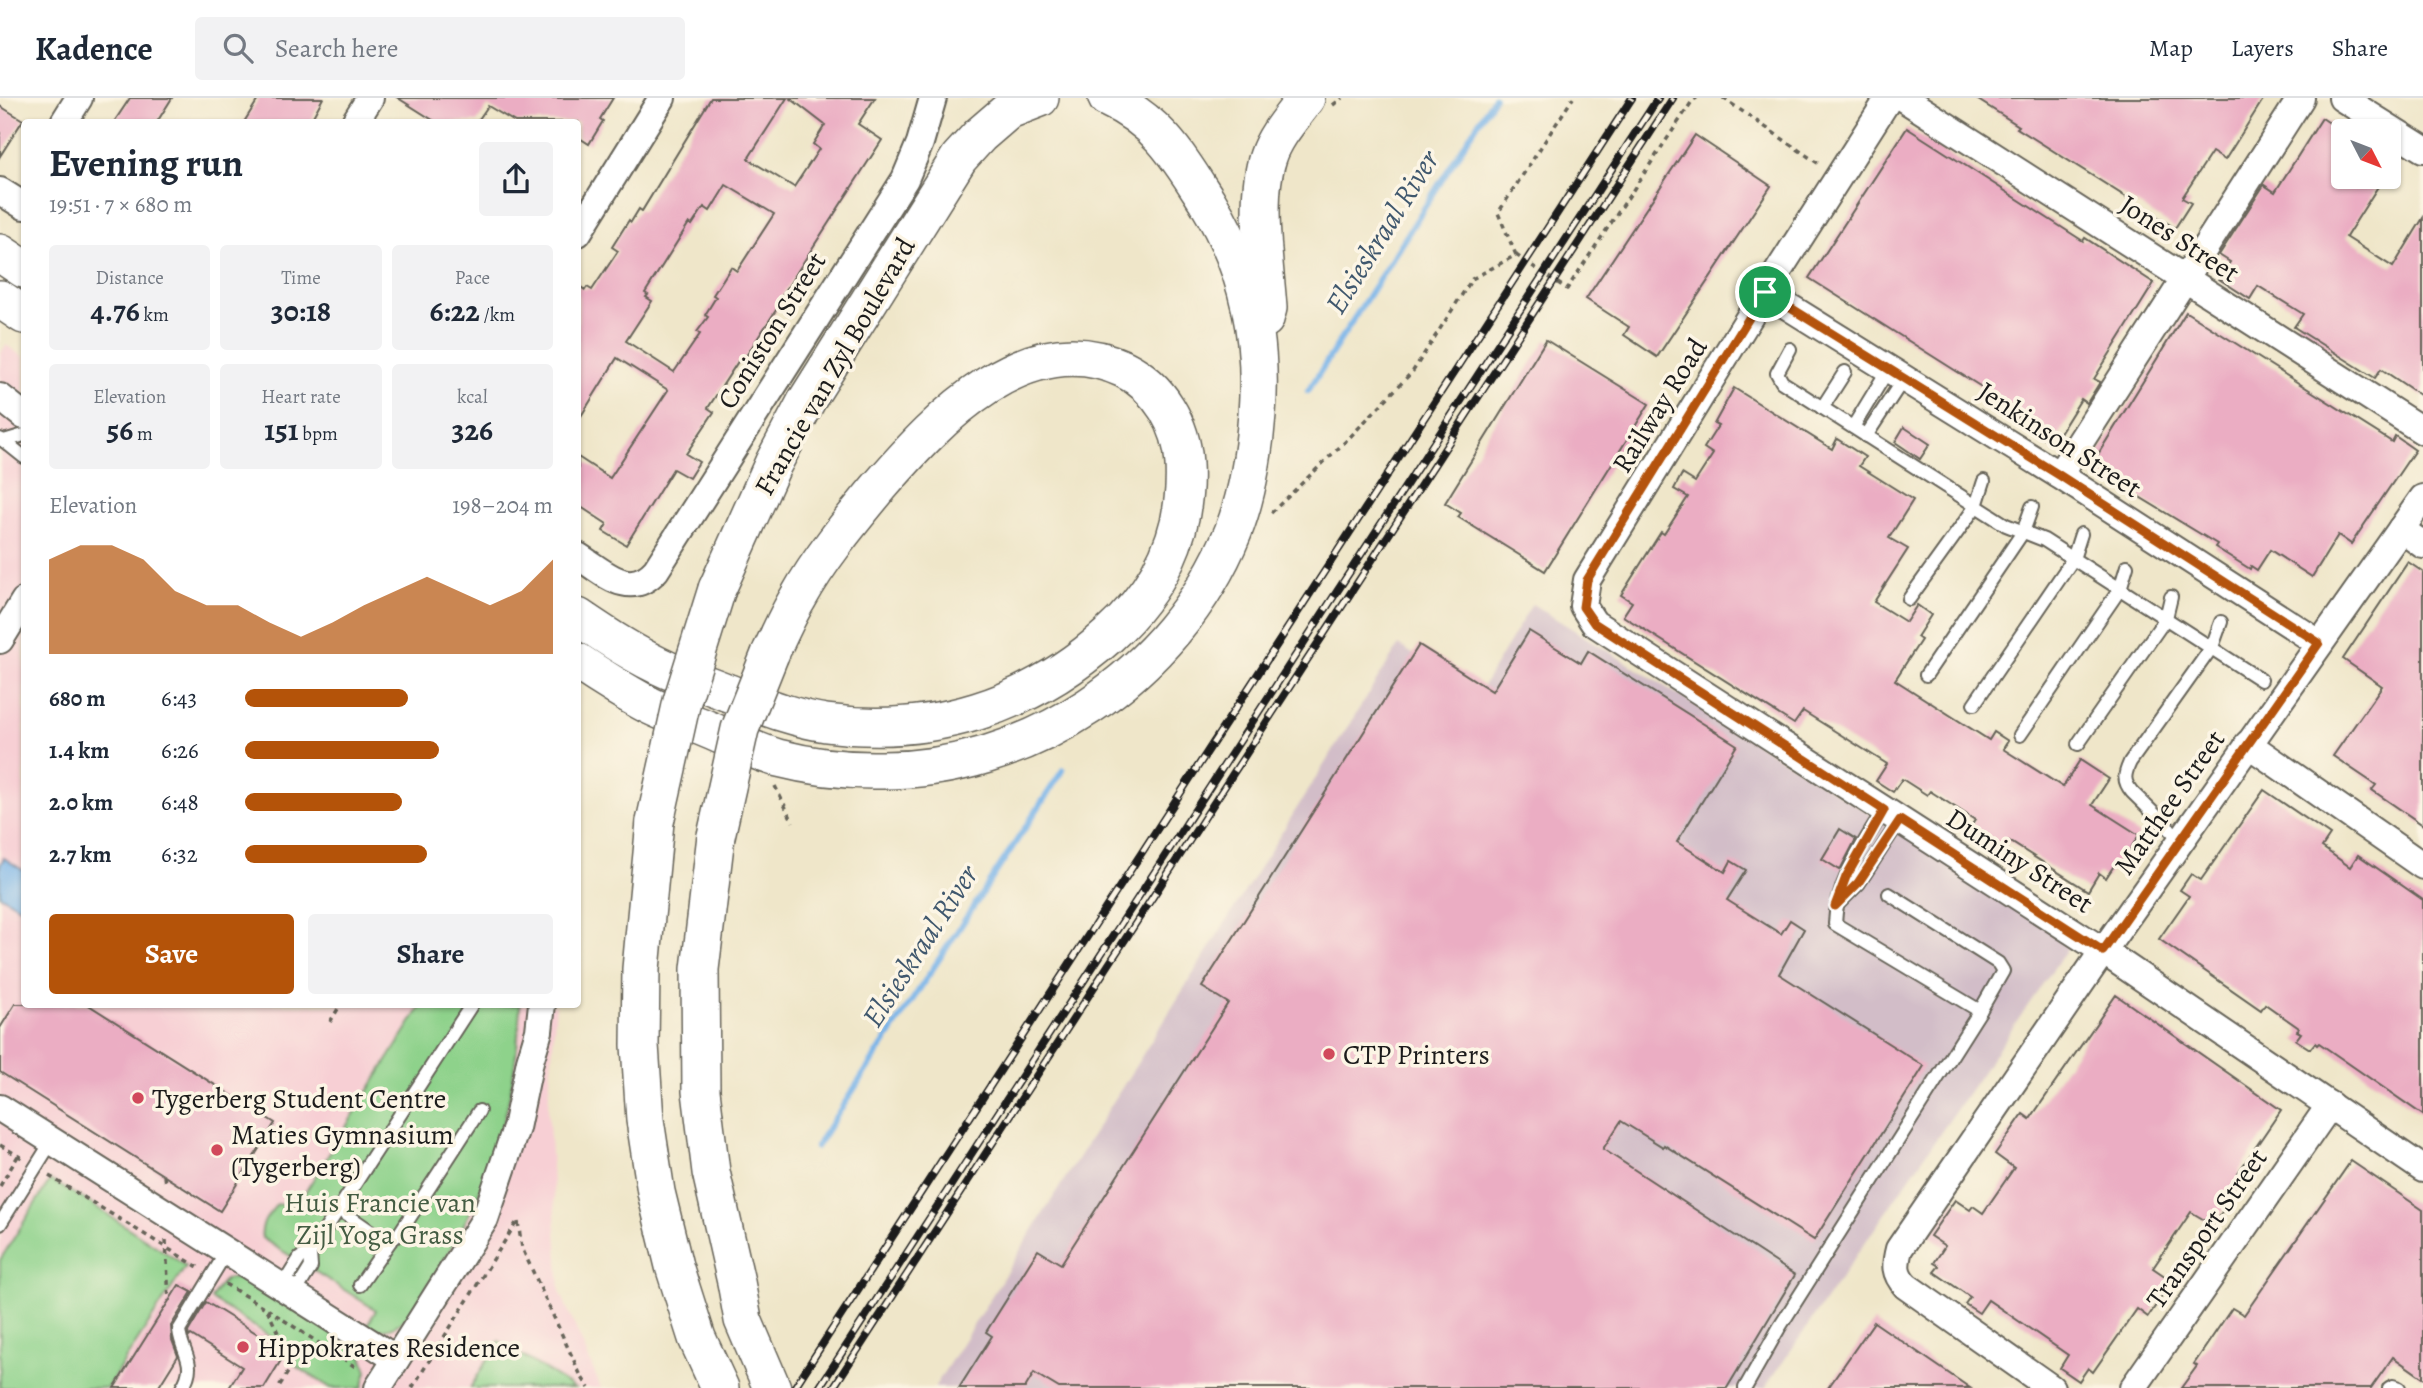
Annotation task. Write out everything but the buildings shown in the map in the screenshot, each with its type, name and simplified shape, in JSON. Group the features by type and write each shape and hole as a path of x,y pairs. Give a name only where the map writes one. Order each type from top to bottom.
{"main road":[{"name":"Francie van Zyl Boulevard","path":"720,1388 697,1338 674,1266 656,1192 645,1119 640,1045 645,906 655,822 682,701 718,589 772,464 807,400 959,158 1009,110 1040,98"},
{"path":"581,665 646,704 776,757 821,766 874,771 928,767 988,755 1030,739 1077,715 1120,685 1167,639 1201,595 1233,531 1254,458 1259,382 1254,315 1237,264 1216,216 1183,163 1148,122 1130,108 1107,98"},
{"path":"1257,358 1268,308 1261,198 1268,158 1277,138 1317,104"},
{"path":"0,253 21,267"},
{"path":"0,299 21,313"},
{"path":"581,619 668,670 751,701 785,713 824,722 888,726 943,720 985,711 1030,692 1074,664 1127,617 1154,583 1173,545 1183,495 1182,453 1175,424 1151,388 1138,377 1102,361 1075,356 1056,358 1016,370 995,380 961,402 901,462 849,522 798,596 770,654 751,701 740,729 716,836 700,969 701,1091 711,1171 743,1320 772,1388"}],"street":[{"path":"66,119 79,98"},
{"path":"357,119 370,98"},
{"path":"581,228 662,98"},
{"name":"Coniston Street","path":"581,558 617,581 629,584 640,584 648,580 656,570 905,179 920,143 933,98"},
{"name":"Railway Road","path":"1583,607 1587,580 1889,98"},
{"name":"Jones Street","path":"1903,98 2423,430"},
{"path":"2059,475 2301,98"},
{"path":"2342,98 2423,149"},
{"name":"Jenkinson Street","path":"1765,292 2059,475 2319,643"},
{"path":"0,397 21,414"},
{"name":"Matthee Street","path":"2051,1388 1906,1286 1894,1267 1899,1249 2103,951 2423,498"},
{"path":"2401,529 2423,545"},
{"path":"0,640 21,606"},
{"name":"Duminy Street","path":"1583,607 1594,623 2103,951 2423,1169"},
{"path":"2248,744 2423,866"},
{"path":"526,1008 530,1061"},
{"path":"378,1388 485,1219 516,1128 539,1031 540,1008"},
{"name":"Transport Street","path":"2133,1388 2330,1105"},
{"path":"0,1108 396,1359"}],"lane":[{"path":"1790,349 1777,373 1782,382 2006,525 2044,540 2261,680"},
{"path":"1822,408 1845,372"},
{"path":"1853,427 1896,373"},
{"path":"1866,436 1896,373"},
{"path":"2,440 21,436"},
{"path":"2,440 21,455"},
{"path":"1909,599 1976,506 1984,481"},
{"path":"1926,676 2023,532 2032,507"},
{"path":"1973,704 2073,559 2081,534"},
{"path":"2020,735 2120,589 2127,566"},
{"path":"2078,744 2166,618 2171,597"},
{"path":"2181,840 2126,785 2125,774 2130,762 2212,647 2221,622"},
{"path":"1835,906 1858,883 1892,815"},
{"path":"1892,815 1846,877 1835,906 1835,924 1980,1011"},
{"path":"1745,1388 1779,1328 2003,971 1998,963 1889,894"},
{"path":"289,1289 311,1267 310,1253 337,1208 469,1008"},
{"path":"360,1285 391,1240 399,1234 479,1111"},
{"path":"0,1224 51,1141"},
{"path":"337,1208 379,1237 391,1240"},
{"path":"182,1388 190,1366 180,1330 227,1251"},
{"path":"2389,1388 2399,1388"}],"path":[{"path":"1317,104 1342,98"},
{"path":"1573,98 1498,213 1516,255 1567,289 1693,100 1697,98"},
{"path":"1723,98 1838,178"},
{"path":"1262,522 1349,438 1413,371 1472,279 1516,255"},
{"path":"770,779 793,822"},
{"path":"330,1022 339,1008"},
{"path":"0,1145 267,1310 279,1335 287,1344 292,1366 278,1388"},
{"path":"0,1186 18,1156"},
{"path":"412,1388 518,1220 522,1248 589,1388"},
{"path":"166,1239 169,1301"}],"shaded area":[{"path":"6,345 21,355 21,1008 556,1008 548,1107 560,1291 601,1388 0,1388 0,354"},
{"name":"CTP Printers","path":"1532,604 2073,940 1765,1388 934,1388 1399,645 1477,696"}],"green space":[{"name":"Huis Francie van Zijl Yoga Grass","path":"420,1008 520,1008 512,1081 505,1117 483,1184 450,1251 405,1319 388,1329 367,1326 376,1310 262,1238 265,1220 277,1204 296,1207"},
{"path":"50,1180 186,1266 107,1388 0,1388 0,1260"},
{"path":"239,1274 361,1353 367,1371 362,1388 331,1388 296,1366 291,1353 279,1342 211,1299 224,1281 236,1278"},
{"path":"499,1341 574,1388 470,1388"}],"water":[{"path":"4,858 21,869 21,908 0,895 0,865"}],"waterway":[{"name":"Elsieskraal River","path":"1308,391 1494,98"},
{"name":"Elsieskraal River","path":"816,1147 1063,770"}],"railway":[{"path":"794,1388 1632,98"},
{"path":"819,1388 1658,98"},
{"path":"833,1388 1673,98"}],"place":[{"name":"CTP Printers","path":"1329,1054"},
{"name":"Tygerberg Student Centre","path":"138,1098"},
{"name":"Maties Gymnasium (Tygerberg)","path":"217,1150"},
{"name":"Hippokrates Residence","path":"243,1347"}],"route":[{"path":"1765,292 2059,475 2319,643 2103,951 1900,820 1858,883 1835,906 1846,877 1884,810 1594,623 1583,607 1587,580 1765,292"}]}
